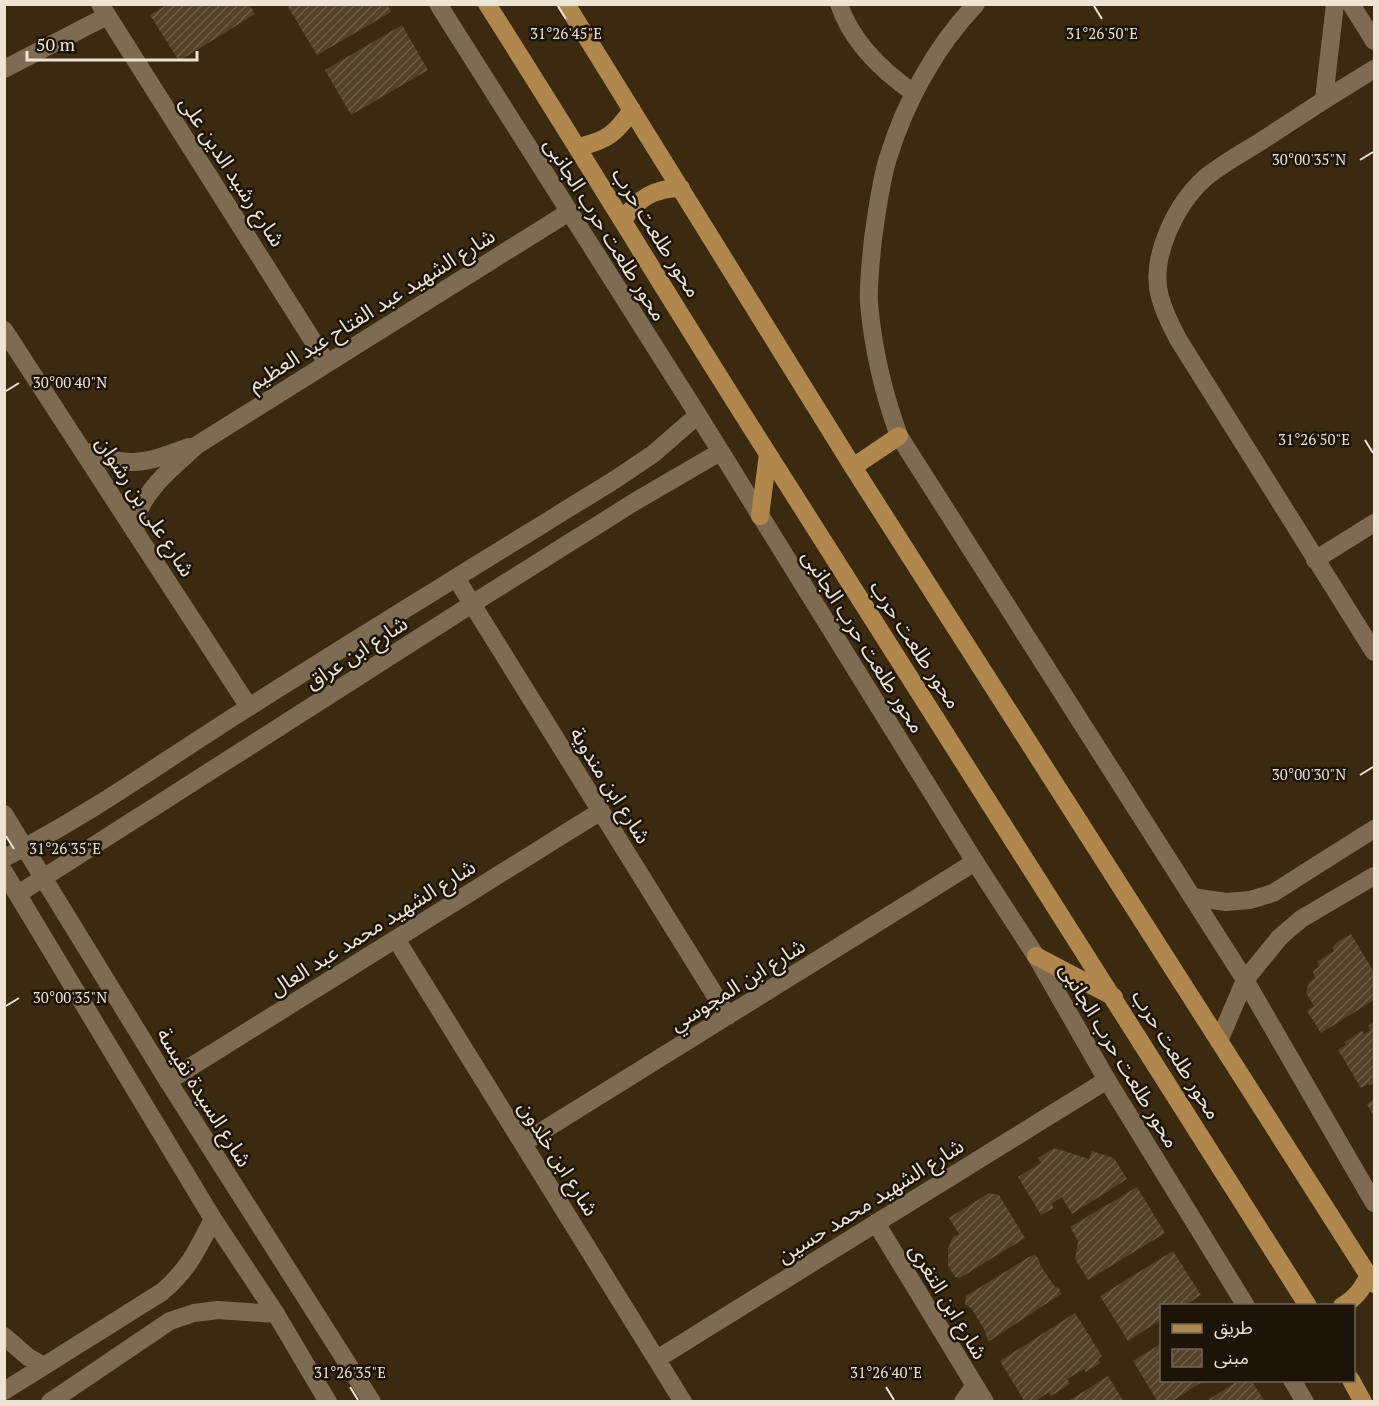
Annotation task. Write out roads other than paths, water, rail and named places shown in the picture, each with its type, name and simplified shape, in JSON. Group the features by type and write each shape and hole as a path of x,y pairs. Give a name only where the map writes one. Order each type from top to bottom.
{"main road":[{"name":"محور طلعت حرب","path":"488,4 768,454 1115,997 1307,1304"},
{"name":"محور طلعت حرب","path":"566,4 853,467 1372,1279"},
{"path":"578,147 594,144 610,136 621,126 632,110"},
{"path":"623,220 631,208 653,192 667,188 681,188"},
{"path":"853,467 899,436"},
{"path":"760,516 768,454"},
{"path":"1036,956 1115,997"},
{"path":"1344,1304 1353,1299 1372,1279"},
{"path":"1352,1382 1363,1401"}],"street":[{"name":"محور طلعت حرب الجانبى","path":"438,4 1036,956 1107,1080 1245,1304"},
{"path":"839,4 854,35 871,57 891,77 914,93"},
{"path":"976,4 933,61 914,93 888,159 877,213 869,301 884,392 899,436 1245,980 1374,1203"},
{"path":"1324,99 1335,4"},
{"path":"1351,4 1374,41"},
{"path":"4,69 104,10"},
{"name":"شارع رشيد الدين على","path":"104,10 327,363"},
{"path":"1374,69 1324,99 1205,178 1182,204 1166,235 1158,269 1159,295 1168,321 1374,652"},
{"name":"شارع الشهيد عبد الفتاح عبد العظيم","path":"135,532 138,513 145,499 197,445 569,212"},
{"name":"شارع على بن رشوان","path":"4,330 249,707"},
{"name":"شارع ابن عراق","path":"4,858 140,778 249,707 654,454 698,415"},
{"name":"شارع الشهيد عبد الفتاح عبد العظيم","path":"83,451 109,461 125,463 154,460 197,445"},
{"name":"شارع ابن عراق","path":"18,894 45,879 472,604 646,495 720,452"},
{"path":"1315,560 1374,524"},
{"name":"شارع ابن مندوية","path":"456,578 728,1016"},
{"name":"شارع الشهيد محمد عبد العال","path":"168,1081 601,811"},
{"name":"شارع السيدة نفيسة","path":"4,814 168,1081 372,1401"},
{"path":"1191,897 1226,902 1250,900 1273,893 1374,829"},
{"name":"شارع ابن المجوسي","path":"523,1143 975,862"},
{"path":"4,872 213,1219 276,1314 328,1401"},
{"path":"1219,1041 1245,980 1280,937 1294,925 1374,876"},
{"name":"شارع ابن خلدون","path":"396,939 683,1401"},
{"name":"شارع الشهيد محمد حسين","path":"657,1359 1107,1080"},
{"path":"4,1391 162,1292 192,1261 213,1219"},
{"name":"شارع ابن التغرى","path":"876,1223 985,1401"},
{"path":"50,1401 170,1321 194,1313 218,1310 276,1314"},
{"path":"4,1336 28,1357 44,1366"},
{"path":"1293,1382 1305,1401"},
{"path":"963,1401 975,1385"}]}
